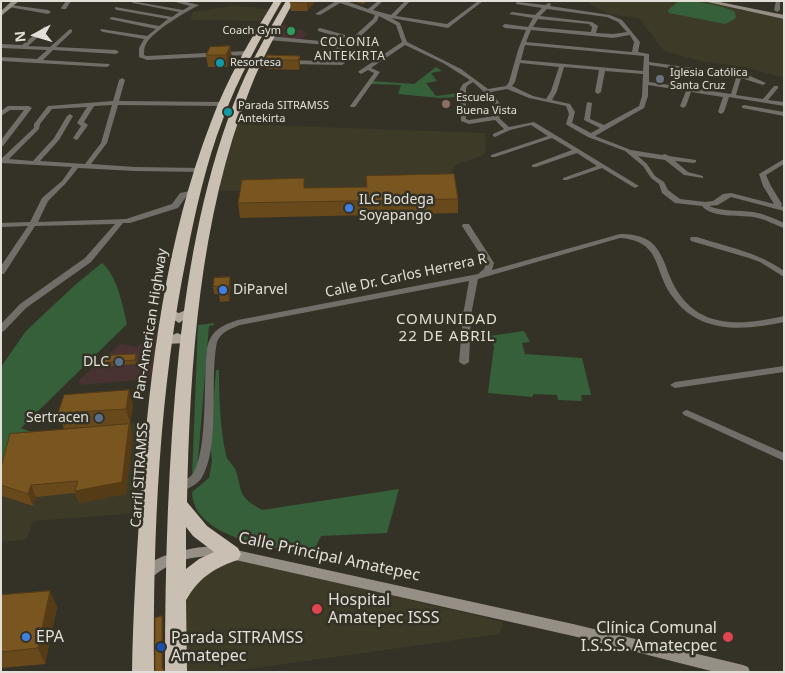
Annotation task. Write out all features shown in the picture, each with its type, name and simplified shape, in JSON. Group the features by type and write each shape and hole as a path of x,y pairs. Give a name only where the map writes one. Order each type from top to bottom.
{"highway":[{"name":"Pan-American Highway","path":"176,672 175,600 171,558 187,355 203,236 225,146 238,106 279,1"},
{"name":"Pan-American Highway","path":"143,672 152,454 162,363 175,274 201,170 224,104 257,58 289,1"},
{"path":"177,496 200,531 231,554"},
{"path":"175,600 184,584 197,570 213,560 231,554"}],"main road":[{"name":"Carril SITRAMSS","path":"150,672 148,572 157,454 177,341 189,227 210,148 241,71 256,40 279,1"},
{"name":"Carril SITRAMSS","path":"180,315 219,152 249,71 289,1"},
{"name":"Carril SITRAMSS","path":"169,672 177,341"}],"street":[{"path":"64,8 69,1"},
{"path":"174,1 194,5 181,11 174,19 148,38 142,50 141,56 143,58 257,58"},
{"path":"318,14 340,1 380,15 398,24 405,43 435,56 473,80 486,91 502,110 496,118 469,122 463,120 463,88 473,80"},
{"path":"369,11 381,1"},
{"path":"393,16 408,1"},
{"path":"321,62 343,45 353,42 380,15 448,26 481,1"},
{"path":"508,87 512,82 524,43 536,17 553,1"},
{"path":"706,1 784,17"},
{"path":"776,10 778,1"},
{"path":"4,2 48,12"},
{"path":"133,2 181,11"},
{"path":"518,3 616,18 637,42 634,54"},
{"path":"1,14 13,4"},
{"path":"583,12 589,4"},
{"path":"117,8 174,19"},
{"path":"512,14 592,24 595,26 593,35"},
{"path":"112,19 161,28"},
{"path":"504,26 593,35 618,36 631,34"},
{"path":"24,47 45,28"},
{"path":"103,30 148,38"},
{"path":"320,30 343,36 333,43"},
{"path":"38,61 70,31"},
{"path":"268,38 343,45"},
{"path":"361,72 405,43"},
{"path":"524,43 647,55 642,107 590,136"},
{"path":"1,46 116,52"},
{"path":"1,59 107,65"},
{"path":"518,61 646,73"},
{"path":"284,62 342,63"},
{"path":"646,63 739,77 763,83"},
{"path":"548,101 554,91 562,65"},
{"path":"352,106 377,72 367,68"},
{"path":"598,92 602,69"},
{"path":"721,112 739,77"},
{"path":"86,166 104,143 122,80"},
{"path":"645,83 784,104"},
{"path":"486,91 508,87 531,97 568,105 572,109 569,124 590,136 621,146 629,151 662,183 665,192 674,199 682,202 705,204 715,203 731,195 780,209"},
{"path":"764,101 776,87"},
{"path":"684,106 689,90"},
{"path":"1,170 5,161 37,128 36,124 49,108 116,103 224,104"},
{"path":"589,103 587,120 605,128"},
{"path":"76,138 84,128 85,125 80,123 92,104"},
{"path":"1,114 8,108 29,108 1,145"},
{"path":"744,108 784,114"},
{"path":"34,164 57,139 70,116"},
{"path":"496,118 508,129"},
{"path":"495,136 508,129 532,123 635,186"},
{"path":"493,156 553,136"},
{"path":"534,166 578,151"},
{"path":"629,151 649,157 665,156 694,161"},
{"path":"665,156 682,172 701,177"},
{"path":"5,161 76,166 201,170"},
{"path":"780,209 762,174 784,161"},
{"path":"1,272 33,224 45,200 64,182 76,166"},
{"path":"565,179 602,166"},
{"path":"1,225 120,222 175,206 183,195 195,192"},
{"path":"705,204 706,207 722,213 757,216 773,220 784,226"},
{"path":"1,329 23,306 88,260 120,222"},
{"path":"464,362 467,316 478,277 488,270 490,264 466,226"},
{"name":"Calle Dr. Carlos Herrera R","path":"177,496 197,476 203,461 208,426 207,388 213,342 220,331 238,323 478,277 620,236 643,241 653,249 660,258 674,293 682,305 697,315 716,324 732,328 784,320"},
{"path":"694,239 742,251 769,264 784,275"},
{"path":"675,385 784,369"},
{"path":"687,413 784,457"},
{"name":"Calle Principal Amatepec","path":"148,572 171,558 204,550 231,554 573,630 723,669 743,672"}],"shaded area":[{"path":"586,1 706,1 784,17 784,78 745,67 700,61 664,51 639,18 607,14"},
{"path":"233,6 269,9 261,21 190,20 193,12"},
{"name":"Coach Gym","path":"280,24 304,31 307,34 302,39 273,37"},
{"path":"238,124 485,133 486,152 481,156 455,165 448,179 366,189 217,191"},
{"path":"158,331 151,379 79,385 80,379 120,344 137,347"},
{"path":"151,422 143,510 126,514 33,521 27,539 1,542 1,464 24,432"},
{"name":"Hospital Amatepec ISSS","path":"232,560 251,562 503,622 500,634 226,672 185,672 185,600 195,579"}],"green space":[{"path":"679,1 700,2 720,6 734,11 736,16 735,19 725,24 669,13 668,10"},
{"path":"436,67 442,71 431,73 437,81 426,83 436,96 458,93 459,97 440,98 398,94 401,85 369,84 373,81 414,84"},
{"path":"102,263 116,283 127,324 21,428 31,432 24,432 1,464 1,367 26,331 75,285"},
{"path":"214,323 214,325 209,326 197,472 192,478 198,325"},
{"path":"524,331 530,342 522,343 525,354 582,358 591,395 581,395 582,401 558,400 557,395 534,394 532,397 488,393 494,346 489,336"},
{"path":"216,370 219,370 220,413 226,455 235,469 245,498 262,510 399,489 387,533 321,536 312,554 259,545 239,539 221,531 206,521 196,508 192,492 209,478 212,461 210,440"}],"building":[{"path":"308,1 307,3 290,2"},
{"path":"230,46 226,55 206,55 210,47"},
{"path":"267,55 300,56 298,60 265,60"},
{"path":"454,174 458,199 238,203 242,180 304,178 304,188 367,187 366,176"},
{"path":"230,277 228,293 219,294 220,287 213,286 214,278"},
{"path":"136,354 135,360 100,363 102,356"},
{"path":"129,390 126,409 58,413 64,395"},
{"path":"129,424 122,482 75,491 78,481 31,485 28,494 1,485 1,467 10,434"},
{"path":"50,591 38,648 1,652 1,595"},
{"name":"Parada SITRAMSS Amatepec","path":"162,616 162,668 164,672 155,672 155,618"}],"place":[{"name":"Coach Gym","path":"291,31"},
{"name":"Resortesa","path":"220,63"},
{"name":"Iglesia Católica Santa Cruz","path":"660,79"},
{"name":"Escuela Buena Vista","path":"446,104"},
{"name":"Parada SITRAMSS Antekirta","path":"228,112"},
{"name":"ILC Bodega Soyapango","path":"349,208"},
{"name":"DiParvel","path":"223,290"},
{"name":"DLC","path":"119,362"},
{"name":"Sertracen","path":"99,418"},
{"name":"Hospital Amatepec ISSS","path":"317,609"},
{"name":"EPA","path":"26,637"},
{"name":"Clínica Comunal I.S.S.S. Amatecpec","path":"728,637"},
{"name":"Parada SITRAMSS Amatepec","path":"161,647"}],"district":[{"name":"COLONIA ANTEKIRTA","path":"350,50"},
{"name":"COMUNIDAD 22 DE ABRIL","path":"447,328"}]}
